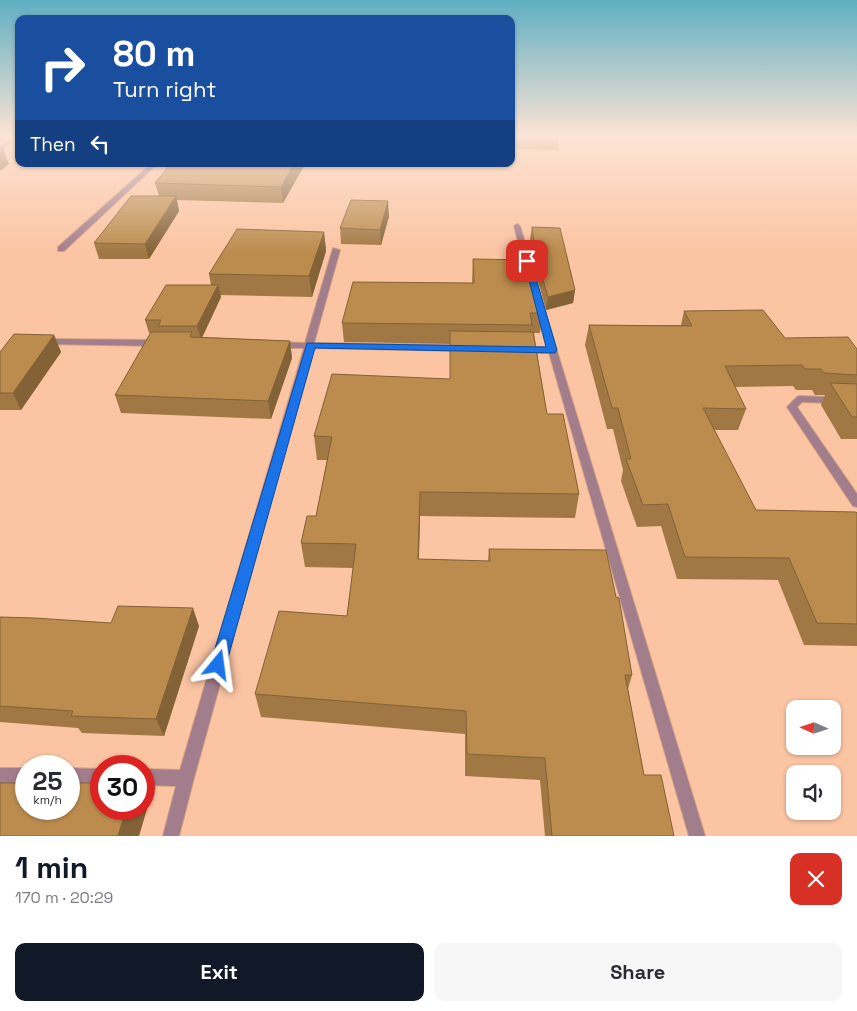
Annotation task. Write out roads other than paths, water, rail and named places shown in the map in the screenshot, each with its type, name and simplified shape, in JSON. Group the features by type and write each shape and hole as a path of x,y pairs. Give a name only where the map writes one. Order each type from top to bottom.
{"street":[{"path":"61,249 142,175"},
{"path":"517,226 552,350 697,836"},
{"path":"171,836 311,345 336,250"},
{"path":"49,342 166,344"},
{"path":"272,345 474,349"},
{"path":"513,350 552,350"},
{"path":"857,401 800,399 792,407 857,503"},
{"path":"0,776 15,776"},
{"path":"155,777 186,778"}]}
